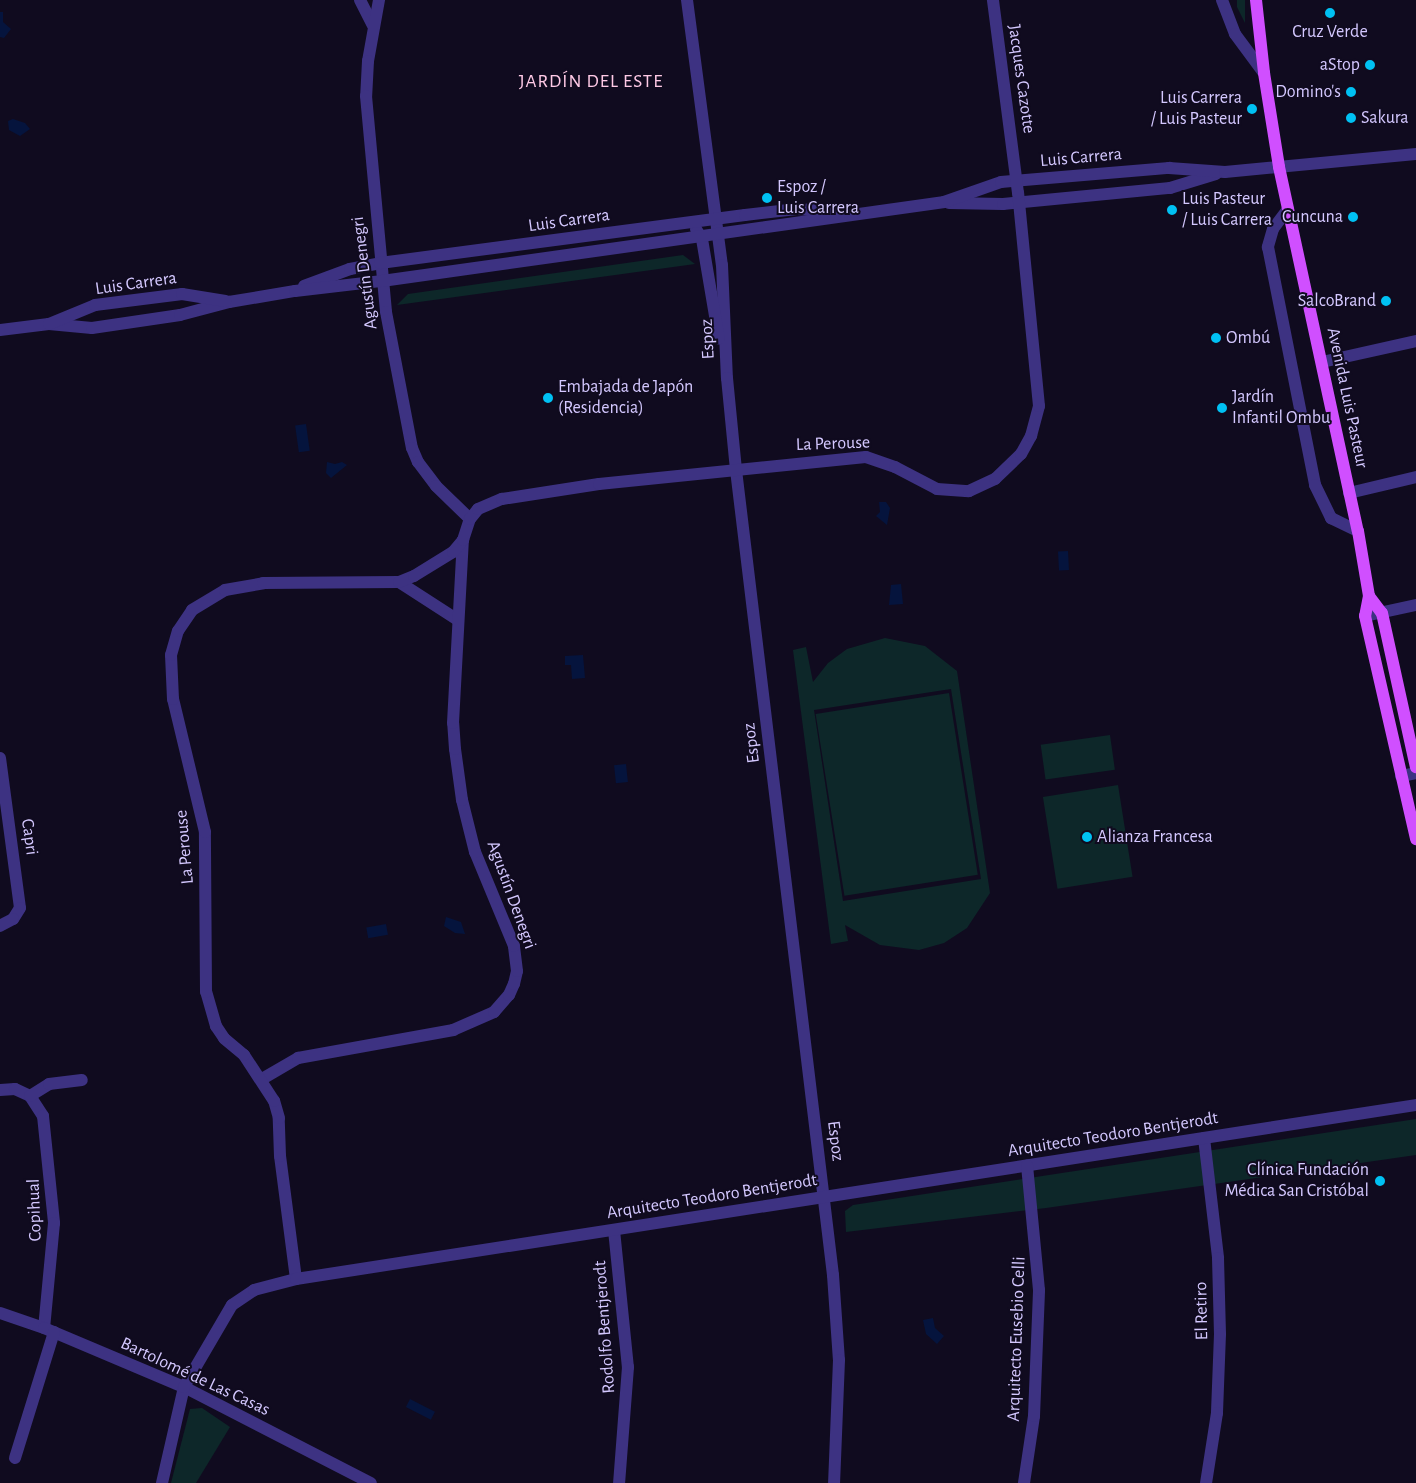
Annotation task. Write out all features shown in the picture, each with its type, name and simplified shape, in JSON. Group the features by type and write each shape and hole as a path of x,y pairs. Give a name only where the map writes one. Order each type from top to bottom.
{"main road":[{"name":"Avenida Luis Pasteur","path":"1256,0 1264,73 1279,167 1358,530 1369,596 1365,616 1416,839"},
{"name":"Avenida Luis Pasteur","path":"1369,596 1382,613 1416,767"}],"street":[{"path":"360,0 373,25"},
{"name":"Agustín Denegri","path":"378,0 373,25 366,96 382,282 412,448 418,462 436,486 470,519"},
{"name":"Espoz","path":"687,0 716,219 727,378 736,470 824,1197 839,1360 834,1483"},
{"name":"Jacques Cazotte","path":"993,0 1018,192"},
{"path":"1222,0 1236,34 1264,73"},
{"name":"Luis Carrera","path":"0,330 49,324 92,328 180,315 229,302 295,290 382,282 700,235 1018,192 1169,168 1225,172 1416,154"},
{"name":"Luis Carrera","path":"944,202 1001,182 1018,192 1170,188 1225,172"},
{"name":"La Perouse","path":"296,1279 280,1156 279,1118 262,1079 216,1026 206,992 205,832 173,699 170,668 173,643 192,610 225,590 263,584 399,582 439,563 463,540 470,519 478,509 502,500 599,484 866,457 895,467 937,489 953,491 980,487 1010,467 1031,436 1039,406 1018,192"},
{"name":"Luis Carrera","path":"295,290 331,275 380,263 797,209 852,214"},
{"path":"1288,209 1273,229 1268,247 1315,485 1331,518 1358,530"},
{"path":"689,222 700,235 727,378"},
{"name":"Luis Carrera","path":"49,324 95,306 182,294 229,302"},
{"path":"1322,362 1416,341"},
{"path":"1350,494 1416,477"},
{"name":"Agustín Denegri","path":"262,1079 298,1058 453,1030 494,1012 509,995 514,984 517,971 514,946 476,852 458,774 453,723 463,540"},
{"path":"399,582 458,620"},
{"path":"1365,616 1416,605"},
{"name":"Capri","path":"0,758 20,894 20,908 13,918 0,926"},
{"path":"1401,776 1416,773"},
{"path":"0,1090 15,1089 30,1096 50,1084 82,1080"},
{"name":"Copihual","path":"15,1458 49,1330 53,1258 53,1187 43,1116 30,1096"},
{"name":"Arquitecto Teodoro Bentjerodt","path":"162,1483 184,1387 232,1305 254,1290 296,1279 1416,1105"},
{"name":"El Retiro","path":"1204,1138 1218,1258 1220,1334 1217,1412 1206,1483"},
{"name":"Arquitecto Eusebio Celli","path":"1024,1483 1034,1416 1039,1290 1027,1166"},
{"name":"Rodolfo Bentjerodt","path":"614,1230 628,1367 619,1483"},
{"name":"Bartolomé de Las Casas","path":"0,1313 49,1330 184,1387 371,1483"}],"green space":[{"path":"1237,0 1245,0 1245,23 1237,7"},
{"path":"683,255 695,264 397,305 408,294"},
{"path":"885,638 925,646 957,671 990,893 967,928 944,943 919,950 880,945 845,925 848,941 831,944 793,650 806,647 813,682 828,663 847,649","holes":["951,689 981,879 843,901 814,710"]},
{"path":"949,693 978,875 844,896 816,714"},
{"path":"1110,735 1115,770 1046,779 1041,745"},
{"name":"Alianza Francesa","path":"1118,785 1133,877 1057,889 1043,797"},
{"path":"1416,1119 1416,1155 1046,1208 846,1232 845,1211 853,1205"},
{"path":"202,1408 230,1427 196,1483 171,1483 190,1409"}],"water":[{"path":"0,12 3,12 3,22 11,29 4,38 0,37"},
{"path":"13,119 25,123 30,129 20,136 9,130 8,121"},
{"path":"306,424 310,451 299,452 295,426"},
{"path":"327,462 335,464 342,462 347,465 331,478 326,473"},
{"path":"879,502 886,502 890,508 887,525 876,516 880,512"},
{"path":"1068,551 1069,570 1059,570 1058,552"},
{"path":"901,584 903,604 889,605 891,585"},
{"path":"583,655 585,678 572,679 571,665 565,665 565,656"},
{"path":"626,764 628,782 616,783 614,765"},
{"path":"446,917 461,922 465,934 455,933 444,926"},
{"path":"386,924 388,935 368,938 366,927"},
{"path":"933,1318 935,1328 944,1336 937,1344 926,1334 923,1320"},
{"path":"410,1399 435,1412 431,1420 406,1407"}],"place":[{"name":"Cruz Verde","path":"1330,13"},
{"name":"aStop","path":"1370,65"},
{"name":"Domino's","path":"1351,92"},
{"name":"Luis Carrera / Luis Pasteur","path":"1252,109"},
{"name":"Sakura","path":"1351,118"},
{"name":"Espoz / Luis Carrera","path":"767,198"},
{"name":"Luis Pasteur / Luis Carrera","path":"1172,210"},
{"name":"Cuncuna","path":"1353,217"},
{"name":"SalcoBrand","path":"1386,301"},
{"name":"Ombú","path":"1216,338"},
{"name":"Embajada de Japón (Residencia)","path":"548,398"},
{"name":"Jardín Infantil Ombu","path":"1222,408"},
{"name":"Alianza Francesa","path":"1087,837"},
{"name":"Clínica Fundación Médica San Cristóbal","path":"1380,1181"}],"district":[{"name":"JARDÍN DEL ESTE","path":"591,82"}]}
